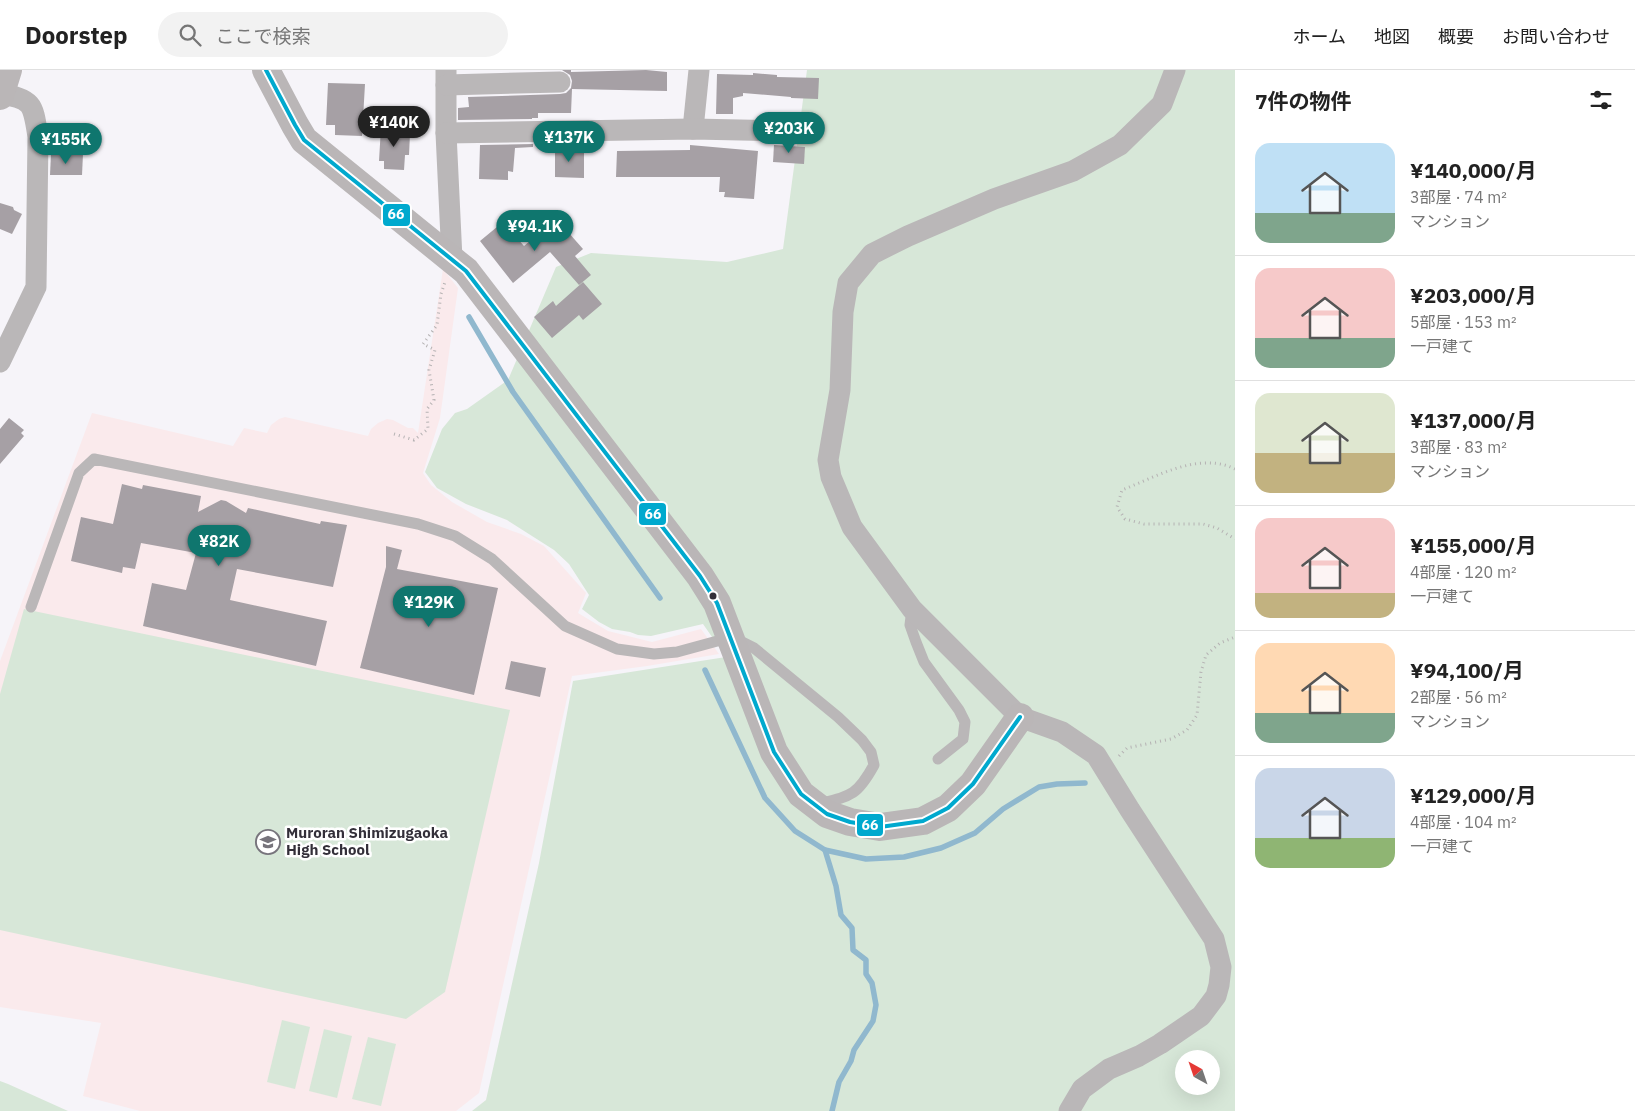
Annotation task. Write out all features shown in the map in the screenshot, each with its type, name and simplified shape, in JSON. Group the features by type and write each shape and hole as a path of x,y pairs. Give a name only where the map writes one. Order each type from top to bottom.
{"street":[{"path":"0,362 36,287 38,137 34,113 28,101 0,95 8,70"},
{"path":"266,70 304,140 466,271 700,576 717,603 732,637 774,752 801,794 827,814 850,822 873,826 896,826 923,821 948,808 973,784 1020,717"},
{"path":"693,130 699,70"},
{"path":"1069,1111 1082,1089 1109,1069 1139,1056 1160,1044 1200,1016 1216,996 1221,967 1214,938 1096,755 1062,732 1020,717 912,609 852,526 831,477 828,460 840,390 843,312 848,283 872,254 908,236 994,199 1073,171 1120,144 1162,104 1175,70"},
{"path":"452,259 446,133 446,77 560,82"},
{"path":"446,133 693,130 790,131"}],"lane":[{"path":"31,607 79,473 94,459 418,524 455,536 492,559 565,626 617,649 654,654 676,652 732,637 754,648 838,717 862,740 871,752 874,764 865,781 853,794 815,804"},
{"path":"912,609 910,624 924,662 959,710 965,722 963,739 938,759"}],"path":[{"path":"394,434 414,440 428,428 427,409 434,400 429,370 435,350 423,344 437,325 441,294 452,259"},
{"path":"1235,469 1227,465 1211,462 1190,464 1122,490 1117,507 1125,519 1144,524 1203,524 1216,528 1235,539"},
{"path":"1116,758 1127,748 1170,740 1188,730 1197,715 1201,672 1206,656 1220,643 1235,636"}],"shaded area":[{"name":"Muroran Shimizugaoka High School","path":"443,269 458,288 440,418 423,473 431,485 452,502 487,522 521,534 544,546 586,593 578,613 608,631 652,642 701,629 719,654 572,676 479,1093 456,1111 140,1111 83,1096 101,1023 0,1007 0,661 92,413 233,446 244,428 267,433 271,425 285,417 368,436 371,429 387,419 408,428 413,428 418,433"}],"green space":[{"path":"807,70 1235,70 1235,1111 472,1111 486,1100 539,863 573,681 726,657 703,624 651,636 612,629 599,622 582,609 589,595 569,564 554,550 507,520 466,504 437,488 425,472 442,429 455,413 467,409 508,380 556,267 591,253 727,262 783,249"},
{"path":"24,609 510,710 445,992 406,1019 0,930 0,694"},
{"path":"282,1020 310,1027 295,1089 267,1082"},
{"path":"324,1029 352,1036 337,1098 309,1091"},
{"path":"368,1037 396,1044 381,1106 352,1099"},
{"path":"0,1081 8,1084 68,1111 0,1111"}],"building":[{"path":"562,70 571,70 571,72 646,70 667,72 667,91 572,89 571,113 538,113 538,118 532,119 458,120 458,108 469,107 468,97 566,93 571,88 572,81 570,75"},
{"path":"753,73 777,75 777,77 819,78 818,99 743,93 743,96 733,98 733,114 716,114 717,74 753,75"},
{"path":"328,83 365,84 362,136 335,135 335,125 326,125"},
{"path":"381,127 404,129 404,134 410,134 409,155 405,155 404,170 384,169 384,161 379,161"},
{"path":"533,144 533,147 515,148 513,172 508,171 508,180 479,179 480,145"},
{"path":"690,145 758,151 754,199 724,197 725,192 719,192 720,177 616,177 617,151 690,150"},
{"path":"774,145 805,147 804,164 773,162"},
{"path":"555,147 573,147 573,153 584,153 584,178 555,177"},
{"path":"51,154 83,154 82,175 50,175"},
{"path":"0,203 13,207 14,210 22,214 12,234 0,229"},
{"path":"503,222 524,246 549,225 554,230 561,224 583,249 575,256 591,275 579,285 550,252 513,283 480,241"},
{"path":"583,282 602,304 583,320 579,315 552,338 534,317 553,301 556,306"},
{"path":"9,418 24,430 21,433 24,436 0,464 0,429"},
{"path":"122,484 142,489 143,485 201,496 198,512 221,500 246,513 248,508 320,524 321,521 347,525 333,587 237,569 230,600 327,621 316,666 143,626 152,583 186,590 196,553 141,543 135,569 123,567 122,573 71,561 81,517 113,524"},
{"path":"386,546 402,550 397,569 498,588 474,695 360,668 386,567"},
{"path":"511,661 546,668 540,697 505,689"}],"waterway":[{"path":"469,317 513,392 660,598"},
{"path":"705,670 765,798 795,831 825,850 866,859 904,857 941,848 975,833 1003,809 1039,787 1085,783"},
{"path":"825,850 836,886 841,915 852,928 853,950 866,960 866,974 872,983 876,1005 873,1021 854,1050 851,1061 839,1082 832,1111"}],"transit line":[{"name":"66","path":"266,70 304,140 466,271 700,576 717,603 774,752 801,794 827,814 850,822 880,827 923,821 948,808 973,784 1020,717"}],"place":[{"name":"Muroran Shimizugaoka High School","path":"268,842"}]}
